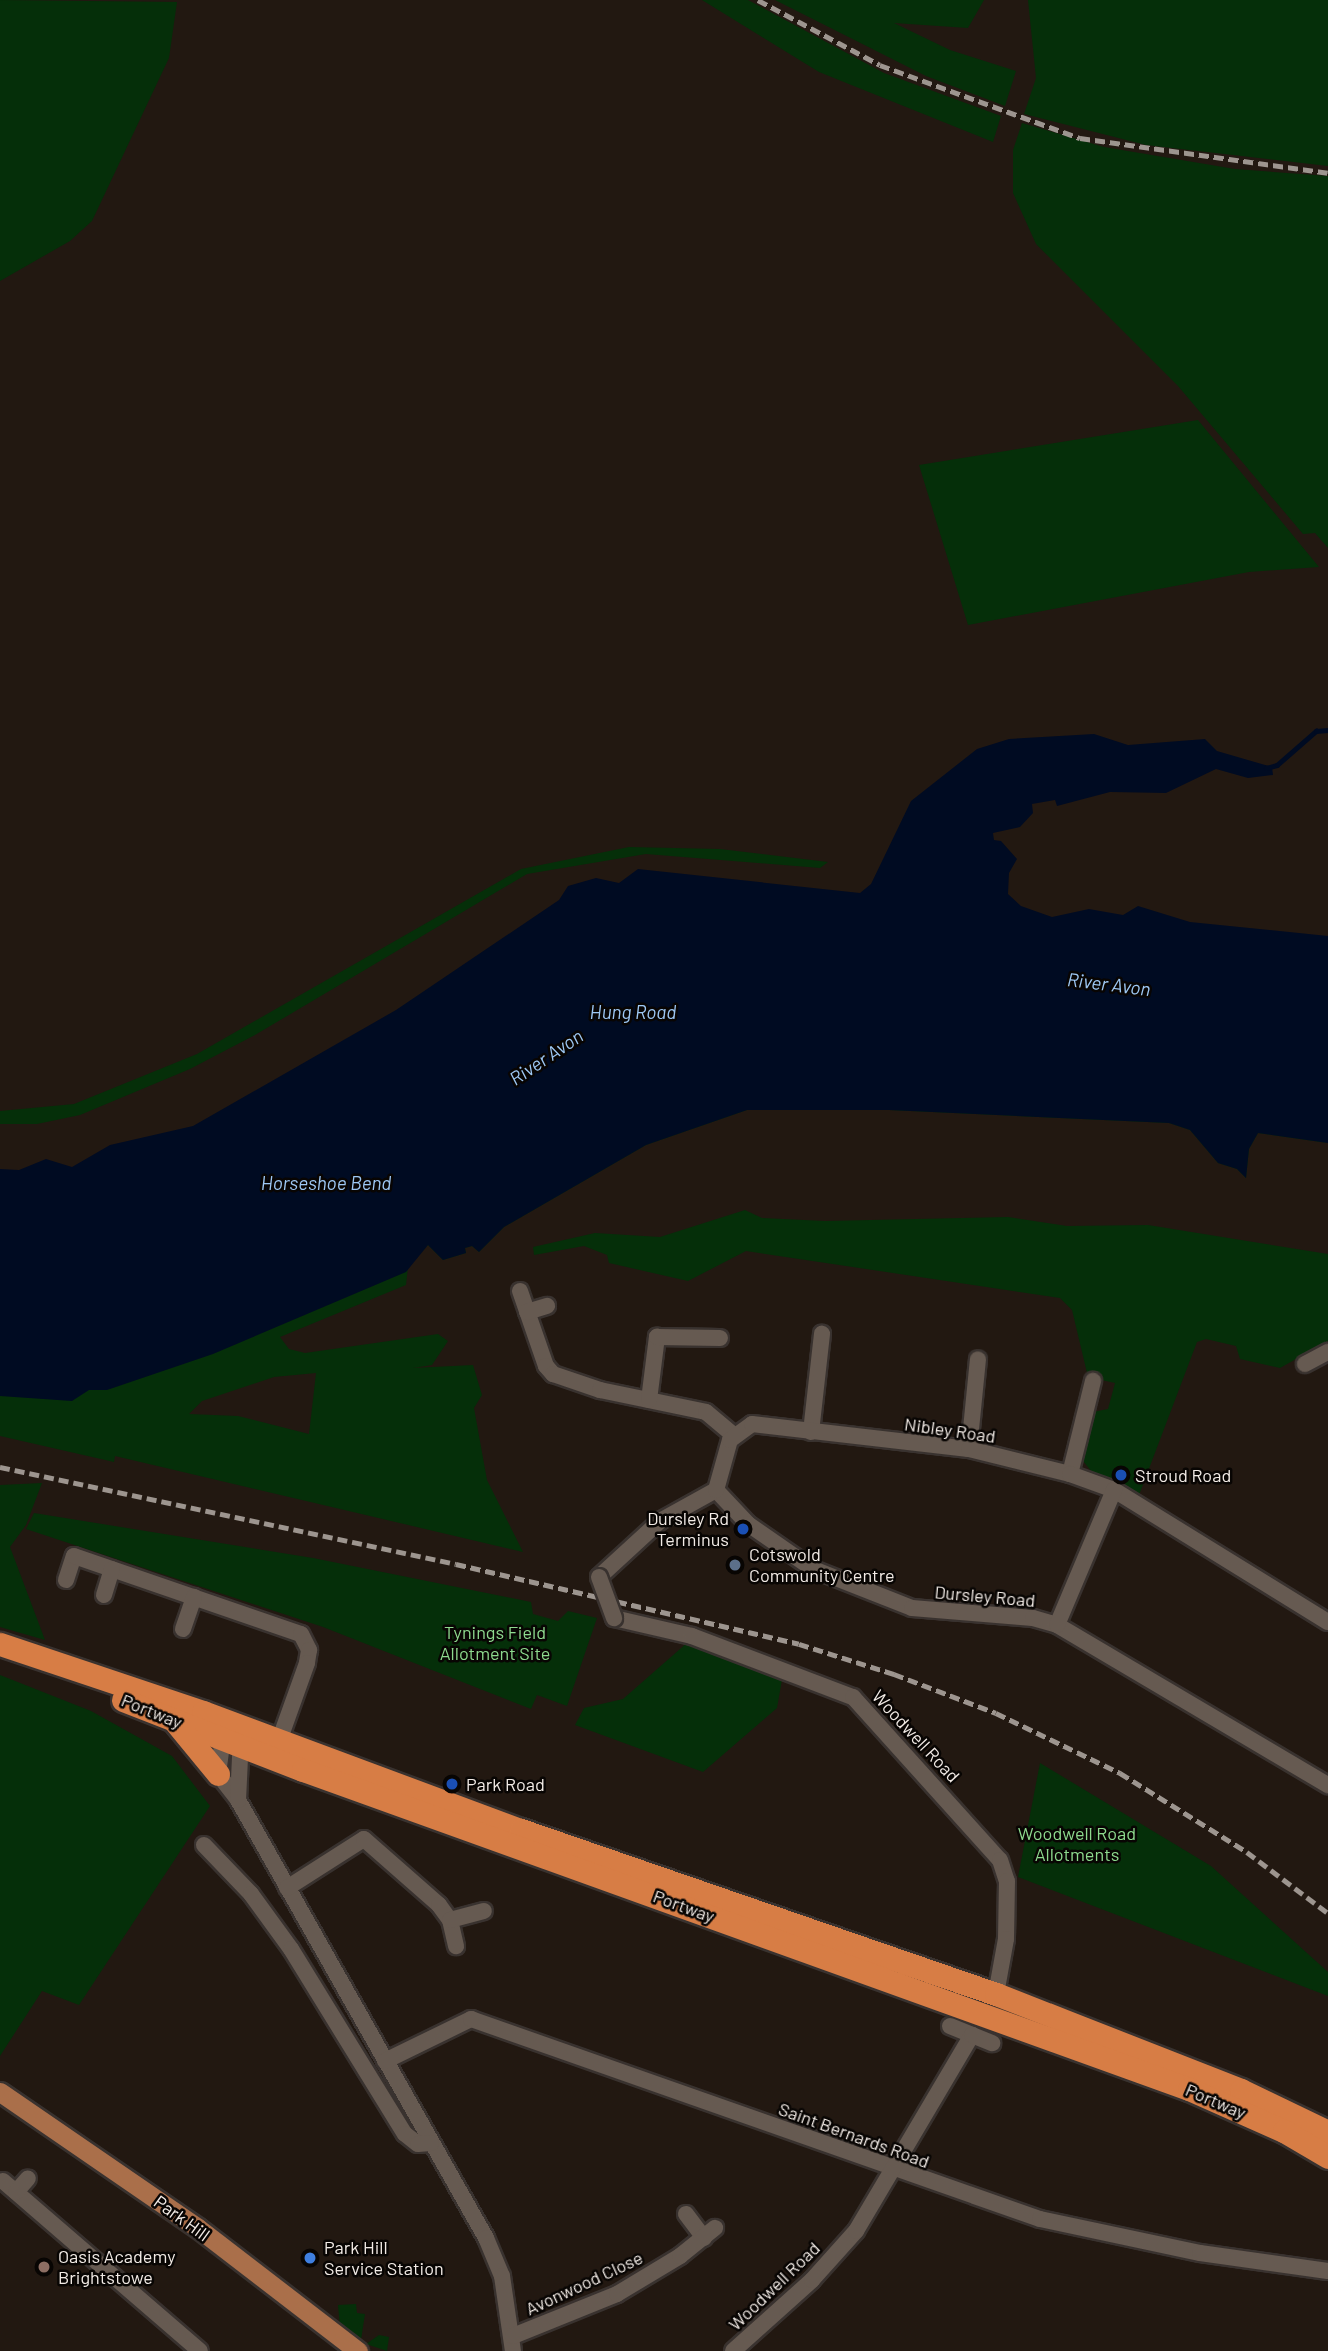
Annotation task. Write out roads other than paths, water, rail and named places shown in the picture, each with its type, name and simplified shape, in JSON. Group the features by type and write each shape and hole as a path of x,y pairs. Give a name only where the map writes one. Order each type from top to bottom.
{"highway":[{"name":"Portway","path":"0,1644 39,1661 45,1669 172,1719 233,1733"},
{"name":"Portway","path":"39,1661 48,1659 233,1733 1177,2084 1284,2131 1328,2157"},
{"path":"172,1719 218,1774"},
{"name":"Portway","path":"276,1749 996,1994 1241,2090 1328,2132"}],"main road":[{"name":"Park Hill","path":"0,2092 198,2228 358,2351"}],"street":[{"path":"520,1291 546,1366 553,1374 600,1390 706,1412 733,1436 716,1490"},
{"path":"527,1312 547,1306"},
{"path":"811,1432 822,1334"},
{"path":"649,1400 657,1337 720,1338"},
{"path":"1305,1364 1328,1352"},
{"path":"969,1449 978,1359"},
{"path":"1070,1474 1093,1381"},
{"name":"Nibley Road","path":"733,1436 752,1424 969,1449 1070,1474 1114,1490 1328,1622"},
{"name":"Woodwell Road","path":"716,1490 660,1521 599,1577 614,1618 692,1636 853,1698 984,1838 1005,1870 1006,1939 996,1994"},
{"name":"Dursley Road","path":"716,1490 779,1547 813,1569 882,1600 912,1608 1033,1618 1057,1625 1328,1785"},
{"path":"1057,1625 1114,1490"},
{"path":"66,1580 74,1556 301,1634 306,1640 307,1663 276,1749"},
{"path":"104,1595 112,1569"},
{"path":"183,1629 194,1597"},
{"path":"233,1733 218,1774 238,1800 431,2143 502,2276 513,2344"},
{"path":"233,1733 238,1800"},
{"path":"287,1888 364,1839 422,1885 450,1920 456,1946"},
{"path":"204,1845 251,1894 291,1949 405,2134 418,2144 431,2143"},
{"path":"450,1920 484,1911"},
{"name":"Saint Bernards Road","path":"385,2061 471,2019 895,2171 1040,2219 1200,2253 1328,2271"},
{"path":"950,2026 992,2043"},
{"name":"Woodwell Road","path":"733,2351 774,2317 856,2231 895,2171 972,2035"},
{"path":"16,2192 28,2178"},
{"path":"3,2181 200,2351"},
{"name":"Avonwood Close","path":"513,2344 617,2294 709,2233 686,2214"}],"water":[{"name":"Hung Road","path":"1094,734 1128,745 1205,739 1217,751 1272,767 1273,775 1248,778 1216,769 1166,793 1110,792 1057,806 1055,800 1032,804 1033,813 1020,827 993,833 994,840 1001,841 1017,859 1009,873 1008,894 1021,906 1052,917 1089,909 1123,915 1138,906 1190,922 1328,936 1328,1143 1258,1133 1249,1149 1246,1178 1237,1169 1218,1163 1190,1130 1169,1123 889,1110 747,1110 646,1145 504,1227 479,1252 472,1246 465,1248 466,1253 443,1260 428,1245 406,1272 213,1354 107,1390 89,1390 72,1401 0,1396 0,1169 19,1170 46,1159 72,1167 110,1145 193,1126 396,1010 559,900 568,886 596,878 619,883 638,869 860,893 871,884 911,801 977,749 1009,739"}],"waterway":[{"path":"1266,768 1277,765 1316,731 1328,730"}],"railway":[{"path":"758,0 880,65 1080,138 1328,173"},
{"path":"0,1467 456,1564 799,1644 894,1674 996,1713 1120,1773 1247,1852 1328,1913"}],"place":[{"name":"Stroud Road","path":"1121,1475"},
{"name":"Dursley Rd Terminus","path":"743,1529"},
{"name":"Cotswold Community Centre","path":"735,1565"},
{"name":"Park Road","path":"452,1784"},
{"name":"Park Hill Service Station","path":"310,2258"},
{"name":"Oasis Academy Brightstowe","path":"44,2267"}],"water label":[{"name":"River Avon","path":"1109,984"},
{"name":"River Avon","path":"546,1057"},
{"name":"Horseshoe Bend","path":"326,1183"}],"park label":[{"name":"Tynings Field Allotment Site","path":"495,1643"},
{"name":"Woodwell Road Allotments","path":"1077,1844"}]}
